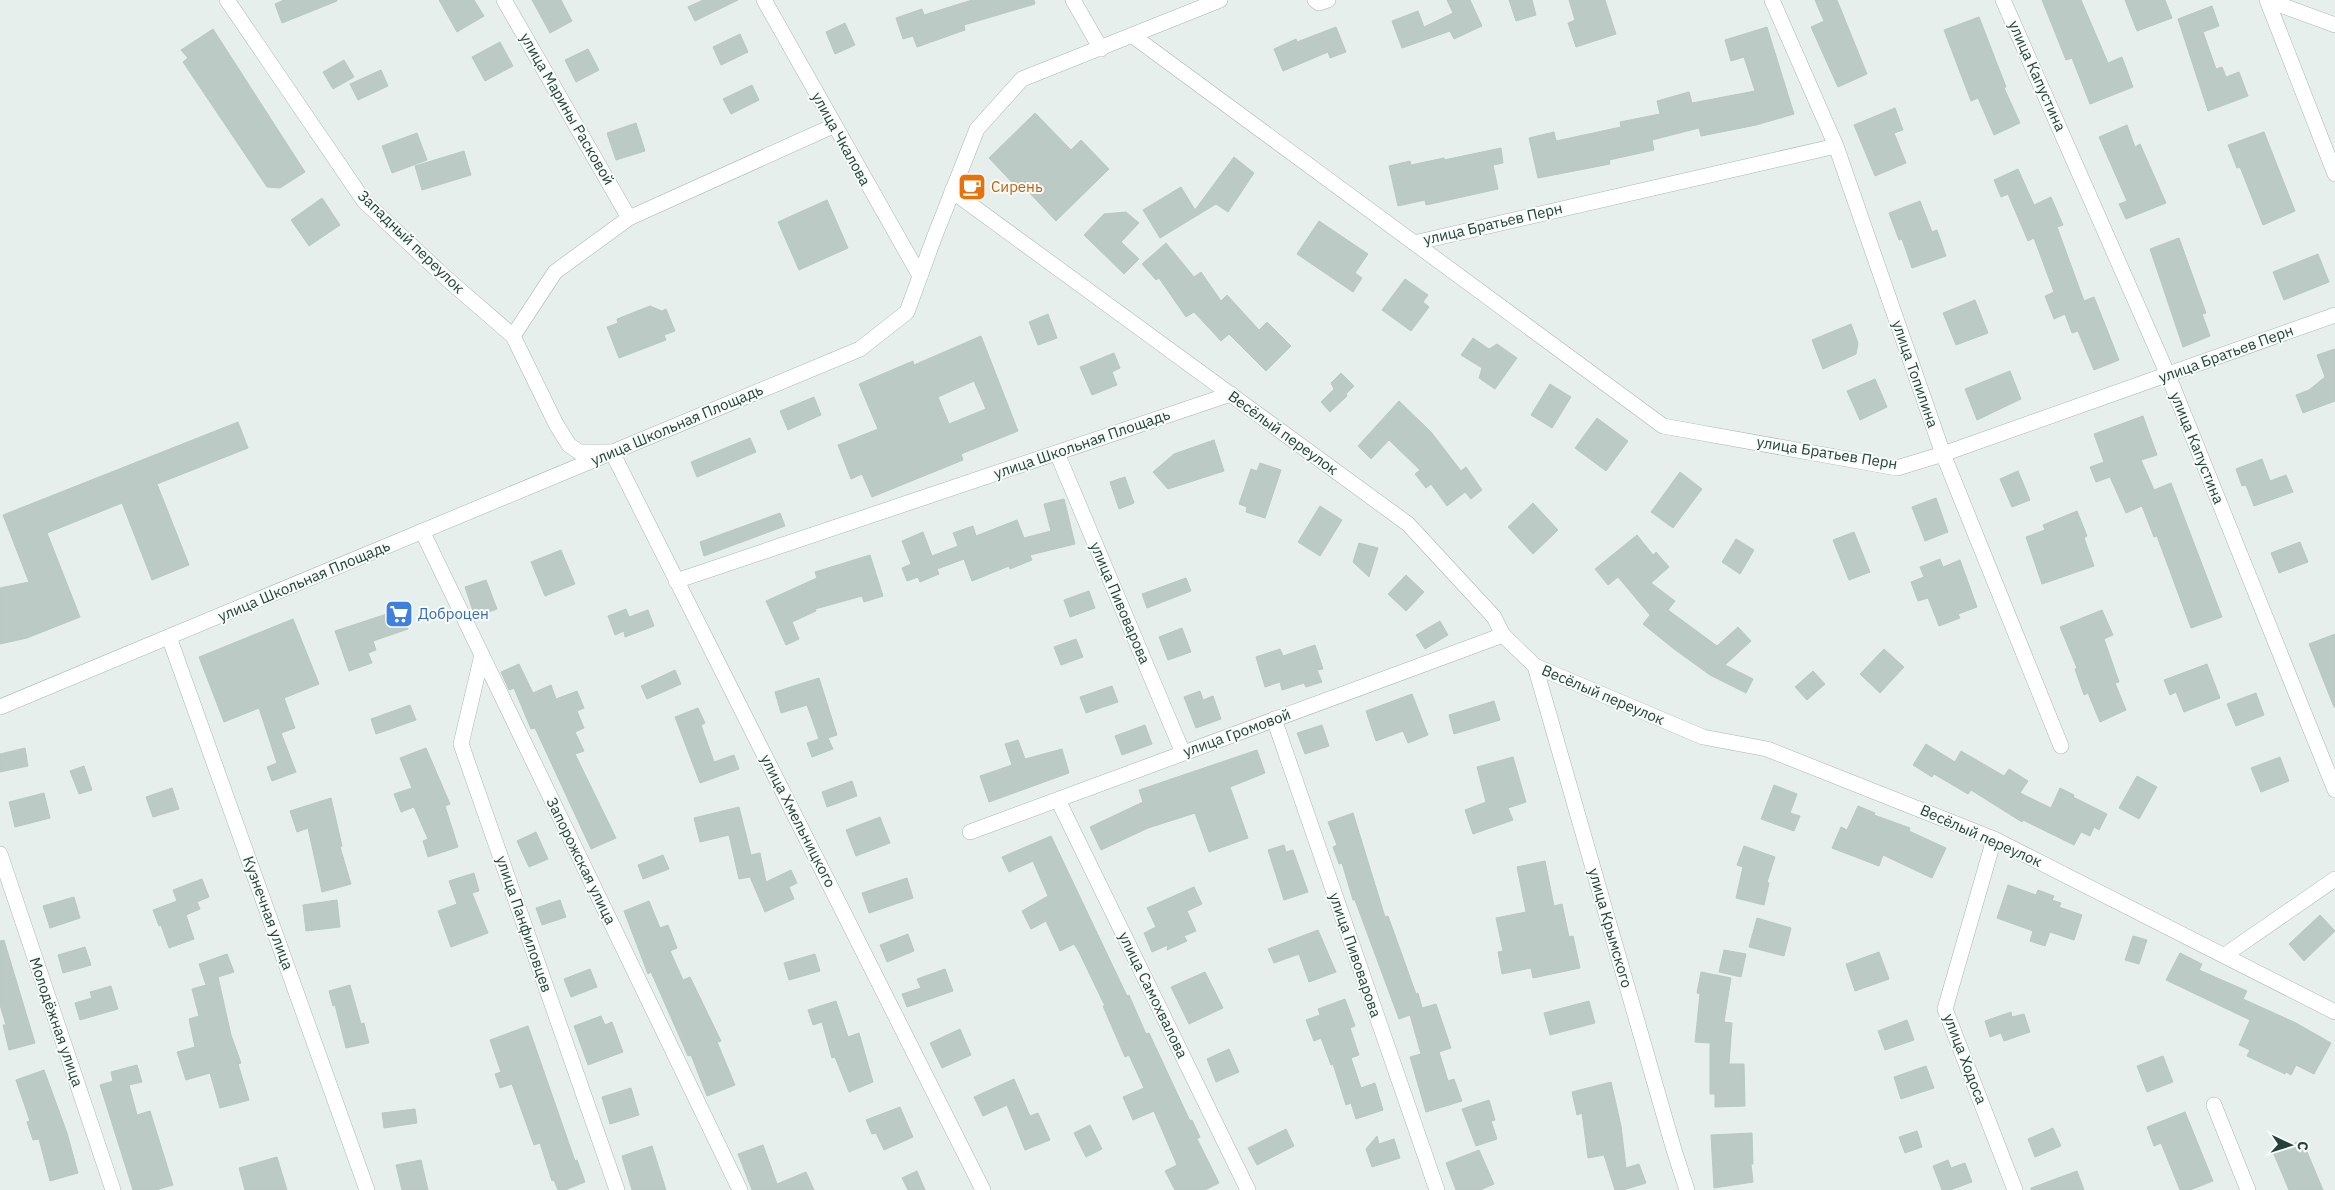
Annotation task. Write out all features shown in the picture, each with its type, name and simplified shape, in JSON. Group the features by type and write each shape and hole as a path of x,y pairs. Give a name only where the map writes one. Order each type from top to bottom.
{"street":[{"name":"Западный переулок","path":"227,0 364,201 446,278 513,336 556,424 569,445 579,452 612,452"},
{"name":"улица Марины Расковой","path":"504,0 629,218"},
{"name":"улица Чкалова","path":"764,0 833,126 920,276"},
{"path":"1073,0 1101,49"},
{"name":"улица Школьная Площадь","path":"0,707 860,349 907,312 977,129 1022,79 1220,0"},
{"path":"1315,0 1319,3 1328,0"},
{"name":"улица Топилина","path":"1772,0 1836,146 1943,454 2061,746"},
{"name":"улица Капустина","path":"2003,0 2168,374 2335,790"},
{"path":"2267,0 2335,25"},
{"path":"2267,0 2335,174"},
{"name":"улица Братьев Перн","path":"1133,36 1663,426 1897,468 1943,454 2335,315"},
{"path":"513,336 555,272 629,218 833,126"},
{"name":"улица Братьев Перн","path":"1414,243 1836,146"},
{"name":"Весёлый переулок","path":"952,191 1408,524 1494,617 1503,635 1535,666 1704,737 1767,749 1994,839 2335,1012"},
{"name":"улица Школьная Площадь","path":"676,581 1231,394"},
{"name":"улица Хмельницкого","path":"612,452 983,1190"},
{"name":"улица Пивоварова","path":"1057,453 1183,753"},
{"name":"Запорожская улица","path":"422,531 740,1190"},
{"name":"улица Громовой","path":"970,832 1503,635"},
{"name":"Кузнечная улица","path":"169,637 367,1190"},
{"name":"улица Панфиловцев","path":"482,655 461,744 617,1190"},
{"name":"улица Крымского","path":"1535,666 1674,1150 1688,1190"},
{"name":"улица Пивоварова","path":"1274,719 1437,1190"},
{"name":"улица Самохвалова","path":"1058,800 1248,1190"},
{"name":"улица Ходоса","path":"1994,839 1945,1009 2015,1190"},
{"name":"Молодёжная улица","path":"0,854 112,1190"},
{"path":"2225,955 2335,879"},
{"path":"2214,1105 2248,1190"}],"building":[{"path":"284,0 337,1 282,23 275,4"},
{"path":"439,0 474,0 484,16 457,32"},
{"path":"532,0 561,0 572,21 550,33"},
{"path":"703,0 738,0 695,21 688,7"},
{"path":"972,0 1034,0 1035,4 964,25 965,30 917,47 913,36 903,39 896,18 922,9 924,15"},
{"path":"1447,0 1470,0 1482,26 1454,39 1450,31 1402,48 1392,21 1418,11 1424,27 1453,13"},
{"path":"1509,0 1532,0 1536,15 1516,21"},
{"path":"1569,0 1605,0 1616,34 1576,47 1568,23 1575,20"},
{"path":"1815,0 1837,0 1867,74 1838,87 1811,27 1824,21"},
{"path":"2042,0 2081,0 2108,63 2122,57 2133,87 2090,104 2072,58 2066,60"},
{"path":"2125,0 2165,0 2172,18 2137,31"},
{"path":"2212,6 2219,26 2203,32 2216,69 2222,67 2226,77 2239,72 2248,96 2208,111 2178,19"},
{"path":"1979,17 2006,87 2004,88 2020,123 1994,135 1978,98 1971,101 1944,30"},
{"path":"845,23 855,45 835,54 826,32"},
{"path":"1336,27 1346,52 1330,58 1328,52 1283,71 1274,49 1296,39 1297,42"},
{"path":"1767,27 1794,114 1756,125 1701,136 1699,128 1652,140 1654,150 1609,160 1610,164 1538,178 1529,138 1554,132 1556,141 1621,127 1620,122 1660,114 1657,101 1689,92 1692,103 1755,91 1744,57 1731,61 1725,40"},
{"path":"213,29 305,172 280,188 267,187 183,62 188,58 181,50"},
{"path":"740,34 748,52 721,65 713,47"},
{"path":"500,42 513,66 485,81 472,57"},
{"path":"588,49 599,70 576,82 565,60"},
{"path":"344,60 354,77 333,89 323,72"},
{"path":"381,70 388,86 358,100 350,84"},
{"path":"752,85 759,100 731,114 723,99"},
{"path":"1895,108 1903,130 1894,133 1906,163 1875,176 1854,125"},
{"path":"1035,113 1071,150 1081,140 1109,169 1056,221 1025,188 1021,192 989,158"},
{"path":"636,123 645,151 616,160 607,133"},
{"path":"2127,125 2135,147 2140,144 2166,203 2126,219 2119,204 2127,201 2099,137"},
{"path":"2264,132 2295,211 2263,225 2240,167 2237,168 2228,145"},
{"path":"417,133 427,160 392,173 382,146"},
{"path":"1501,148 1503,163 1493,165 1498,189 1426,205 1425,200 1398,206 1389,166 1410,161 1411,165 1444,158 1444,160"},
{"path":"464,151 471,175 422,190 415,166"},
{"path":"1234,157 1254,173 1228,212 1216,204 1160,238 1143,210 1181,187 1195,210"},
{"path":"2018,169 2034,205 2051,197 2063,225 2057,227 2084,301 2094,297 2119,360 2094,370 2078,331 2072,333 2065,314 2054,319 2045,296 2054,292 2034,238 2028,241 2008,194 2001,197 1994,180"},
{"path":"322,198 340,225 309,246 291,220"},
{"path":"827,200 848,248 799,270 778,222"},
{"path":"1920,201 1932,232 1937,230 1946,256 1912,268 1902,239 1899,240 1889,213"},
{"path":"1126,212 1139,223 1121,242 1139,259 1124,274 1084,235 1104,214"},
{"path":"1319,221 1368,254 1355,273 1362,278 1353,292 1297,254"},
{"path":"2179,238 2206,313 2202,314 2210,336 2183,347 2150,249"},
{"path":"1166,243 1194,277 1201,272 1221,301 1227,295 1259,330 1267,322 1291,346 1266,371 1229,334 1221,341 1194,312 1186,317 1159,278 1156,280 1142,264"},
{"path":"2318,254 2329,282 2284,300 2273,272"},
{"path":"1405,279 1428,295 1423,302 1429,307 1411,331 1382,310"},
{"path":"1975,300 1988,333 1956,345 1943,313"},
{"path":"650,306 662,311 666,309 675,331 664,335 666,340 619,358 607,327 618,323 617,319"},
{"path":"1048,314 1057,338 1038,345 1029,322"},
{"path":"1851,324 1858,343 1856,354 1823,369 1812,340"},
{"path":"981,336 1018,431 961,454 963,460 872,497 862,474 851,479 838,445 878,429 859,384 913,361 914,365","holes":["974,381 986,409 949,424 938,397"]},
{"path":"1473,338 1489,349 1497,344 1517,358 1495,389 1479,378 1482,368 1461,355"},
{"path":"2335,349 2335,401 2303,413 2296,395 2309,390 2325,377 2317,355"},
{"path":"1114,353 1120,368 1112,372 1117,385 1092,395 1080,367"},
{"path":"2010,371 2021,399 1977,420 1965,389"},
{"path":"1341,373 1354,386 1346,394 1347,396 1330,412 1321,402 1334,389 1331,383"},
{"path":"1875,379 1887,407 1860,420 1847,391"},
{"path":"1550,384 1571,397 1552,428 1531,415"},
{"path":"814,397 821,415 788,430 780,411"},
{"path":"1399,401 1431,432 1461,471 1466,467 1482,490 1471,499 1465,492 1447,506 1431,484 1426,488 1415,474 1420,470 1389,440 1371,459 1358,446"},
{"path":"2143,416 2157,455 2141,460 2154,490 2171,483 2222,617 2191,628 2157,536 2154,537 2142,506 2126,513 2110,477 2096,482 2090,467 2104,462 2094,434"},
{"path":"1597,418 1628,441 1606,471 1575,448"},
{"path":"238,422 248,448 157,484 189,565 152,580 122,503 47,533 80,617 27,638 0,644 0,588 29,582 3,515"},
{"path":"750,438 756,452 697,477 691,462"},
{"path":"1214,440 1224,471 1168,489 1153,472 1174,454"},
{"path":"2262,459 2270,481 2286,475 2293,492 2254,506 2246,485 2242,486 2236,469"},
{"path":"1260,463 1281,470 1265,518 1246,512 1247,507 1239,504 1251,469 1257,471"},
{"path":"2018,471 2030,500 2012,507 2000,479"},
{"path":"1680,472 1702,489 1673,528 1651,512"},
{"path":"1125,477 1134,503 1119,509 1110,482"},
{"path":"1936,498 1948,532 1925,541 1912,507"},
{"path":"1064,499 1075,544 1030,555 1032,560 1010,569 1009,566 972,581 964,559 937,569 939,574 920,582 918,577 907,581 902,568 911,564 902,541 923,532 932,556 958,546 953,533 973,526 976,536 1017,520 1024,538 1051,531 1044,504"},
{"path":"1533,503 1558,530 1533,554 1508,527"},
{"path":"1320,506 1342,520 1320,556 1298,542"},
{"path":"2077,511 2087,536 2084,538 2094,566 2042,584 2026,537 2045,530 2043,525"},
{"path":"780,513 785,526 704,556 700,542"},
{"path":"1854,532 1870,572 1849,580 1833,540"},
{"path":"1637,535 1653,555 1656,552 1669,567 1651,583 1675,601 1668,610 1717,646 1738,627 1751,641 1725,665 1753,679 1746,693 1710,675 1643,624 1650,615 1618,577 1608,585 1595,569"},
{"path":"1736,539 1754,550 1740,574 1722,562"},
{"path":"2300,542 2308,562 2279,573 2271,553"},
{"path":"1359,543 1378,548 1369,577 1353,562"},
{"path":"561,550 575,584 545,596 531,562"},
{"path":"870,555 883,596 864,602 862,596 815,609 816,611 792,622 799,639 786,645 766,601 817,578 815,572"},
{"path":"1940,559 1943,567 1960,560 1977,607 1958,614 1960,618 1939,626 1928,598 1918,601 1911,582 1924,577 1920,567"},
{"path":"1406,575 1424,592 1406,611 1388,594"},
{"path":"1186,578 1191,591 1147,608 1142,594"},
{"path":"486,580 497,609 475,617 465,587"},
{"path":"1089,591 1095,608 1070,617 1064,600"},
{"path":"402,609 408,629 373,641 376,650 368,653 372,663 349,671 335,631"},
{"path":"626,609 629,617 648,610 654,626 625,637 624,631 615,635 608,616"},
{"path":"2102,610 2113,635 2104,639 2119,682 2115,683 2126,710 2100,722 2088,693 2084,695 2075,669 2077,668 2060,627"},
{"path":"293,619 319,684 284,698 295,728 281,733 296,772 272,781 267,767 277,763 259,708 224,722 199,657"},
{"path":"1440,621 1448,635 1425,649 1416,635"},
{"path":"1182,628 1191,652 1168,660 1159,637"},
{"path":"2335,634 2335,707 2334,707 2309,644"},
{"path":"1076,639 1083,657 1061,665 1054,647"},
{"path":"1315,645 1323,669 1317,670 1322,682 1306,687 1304,683 1282,690 1280,682 1265,687 1256,657 1280,649 1283,656"},
{"path":"1884,649 1904,667 1880,693 1860,674"},
{"path":"519,664 533,693 551,685 556,699 577,691 584,708 577,711 584,728 575,732 584,751 575,754 616,838 591,849 535,728 531,729 514,688 509,690 501,672"},
{"path":"2207,664 2220,698 2184,712 2176,692 2170,695 2164,680"},
{"path":"675,670 681,684 647,699 641,686"},
{"path":"1813,671 1825,684 1807,700 1795,687"},
{"path":"819,678 837,735 828,738 833,749 812,757 807,743 819,739 807,705 781,713 775,692"},
{"path":"1112,686 1118,702 1086,713 1080,697"},
{"path":"1200,691 1203,700 1213,696 1221,719 1196,728 1184,697"},
{"path":"2256,693 2264,715 2236,726 2227,704"},
{"path":"1412,694 1428,735 1408,743 1403,731 1376,741 1366,711"},
{"path":"1494,701 1500,720 1454,734 1449,715"},
{"path":"410,705 416,720 376,734 371,719"},
{"path":"698,708 705,723 701,725 714,762 734,755 739,769 700,783 675,717"},
{"path":"1145,725 1152,744 1122,755 1115,736"},
{"path":"1322,725 1329,746 1305,754 1297,733"},
{"path":"1018,740 1025,759 1062,749 1069,773 989,802 980,776 1012,765 1005,744"},
{"path":"1926,744 1955,762 1961,751 2004,776 2009,769 2028,781 2020,793 2051,808 2060,788 2074,795 2073,797 2107,814 2099,830 2094,827 2090,836 2081,832 2074,845 2023,820 2022,822 1971,790 1968,794 1934,774 1932,777 1913,765"},
{"path":"25,748 28,766 0,772 0,754"},
{"path":"426,748 450,804 445,806 458,847 428,857 423,841 428,839 414,807 401,812 394,794 412,788 400,758"},
{"path":"1257,750 1265,773 1230,787 1248,838 1209,852 1195,813 1148,828 1101,850 1090,827 1143,802 1139,790"},
{"path":"1513,757 1526,802 1508,808 1513,820 1473,834 1465,810 1486,802 1477,767"},
{"path":"2280,757 2289,781 2261,792 2251,768"},
{"path":"84,766 92,790 79,794 70,771"},
{"path":"2137,776 2157,787 2139,819 2119,808"},
{"path":"852,781 857,796 827,807 822,792"},
{"path":"1774,785 1797,794 1790,813 1800,816 1794,831 1761,819"},
{"path":"172,788 179,809 153,817 146,797"},
{"path":"44,793 50,818 15,827 9,802"},
{"path":"331,798 342,846 340,847 351,884 322,892 308,828 297,832 290,811"},
{"path":"1858,806 1875,813 1874,815 1910,828 1909,831 1946,848 1932,878 1883,855 1879,866 1832,848 1841,827 1847,830"},
{"path":"739,807 751,855 760,853 766,882 791,870 797,883 789,887 794,899 765,912 750,877 739,879 729,835 700,842 694,818"},
{"path":"1353,813 1385,917 1388,916 1422,1008 1436,1004 1451,1048 1439,1052 1448,1081 1454,1079 1462,1101 1426,1112 1410,1057 1421,1054 1410,1015 1399,1019 1355,900 1353,900 1342,863 1339,864 1333,847 1337,845 1328,822"},
{"path":"880,817 890,843 856,856 846,830"},
{"path":"536,832 548,859 529,867 517,841"},
{"path":"1051,836 1127,996 1129,995 1146,1034 1149,1033 1190,1121 1192,1120 1200,1137 1197,1139 1219,1183 1205,1190 1175,1190 1165,1171 1177,1165 1154,1111 1133,1120 1123,1097 1144,1088 1129,1055 1125,1057 1103,1006 1105,1006 1078,950 1074,944 1060,951 1046,921 1031,929 1022,911 1048,896 1033,861 1009,872 1002,857"},
{"path":"1284,845 1286,852 1293,850 1308,892 1284,900 1268,850"},
{"path":"1744,846 1775,857 1767,882 1769,883 1764,905 1736,898 1743,867 1737,865"},
{"path":"663,855 669,869 643,879 638,865"},
{"path":"1545,861 1554,906 1562,904 1569,937 1573,936 1580,968 1533,978 1531,968 1502,974 1498,952 1503,951 1496,918 1526,912 1517,867"},
{"path":"474,873 479,891 472,893 488,933 451,947 438,911 457,904 449,881"},
{"path":"907,878 913,898 869,913 862,893"},
{"path":"202,879 209,897 197,902 200,909 186,915 194,939 169,948 161,925 159,926 153,910 177,901 173,890"},
{"path":"2008,885 2036,895 2038,890 2054,896 2052,900 2061,903 2059,907 2082,915 2074,940 2050,932 2045,946 2030,941 2033,931 1997,918"},
{"path":"1194,887 1202,904 1187,911 1196,931 1184,936 1187,941 1167,950 1168,945 1152,952 1144,933 1156,927 1147,908"},
{"path":"74,897 80,918 50,928 43,906"},
{"path":"337,900 340,927 306,931 303,905"},
{"path":"560,900 566,917 542,925 536,908"},
{"path":"649,901 660,928 668,925 677,948 670,951 683,980 690,977 721,1041 717,1042 735,1085 707,1096 691,1055 688,1056 651,972 648,974 624,911"},
{"path":"2320,915 2335,931 2304,961 2289,944"},
{"path":"1757,918 1791,928 1784,956 1749,947"},
{"path":"1318,930 1336,972 1309,982 1299,954 1274,963 1268,949"},
{"path":"908,934 914,951 887,962 880,945"},
{"path":"2133,936 2147,940 2139,964 2125,960"},
{"path":"4,940 35,1043 9,1050 3,1025 6,1025 0,1005 0,941"},
{"path":"85,947 91,965 63,973 58,955"},
{"path":"1724,950 1746,954 1741,977 1719,972"},
{"path":"1879,952 1889,979 1855,991 1846,964"},
{"path":"2180,953 2202,964 2199,970 2247,991 2243,999 2296,1023 2331,1043 2314,1074 2296,1065 2291,1075 2286,1072 2285,1074 2247,1056 2250,1050 2239,1045 2250,1020 2166,980"},
{"path":"227,954 234,972 218,977 231,1035 241,1063 238,1064 249,1100 220,1108 210,1073 186,1080 177,1052 195,1047 189,1019 199,1016 192,989 206,985 199,964"},
{"path":"815,954 820,971 789,980 784,963"},
{"path":"590,969 597,987 571,997 564,979"},
{"path":"945,969 953,991 907,1007 902,994 921,988 917,979"},
{"path":"1205,972 1223,1008 1189,1024 1171,987"},
{"path":"1701,972 1731,978 1724,1022 1732,1023 1729,1064 1744,1064 1745,1106 1715,1107 1715,1094 1710,1094 1710,1043 1695,1042 1700,994 1697,993"},
{"path":"350,985 361,1024 364,1023 369,1043 346,1048 335,1005 333,1006 329,991"},
{"path":"111,986 118,1009 80,1020 75,1003 92,998 90,992"},
{"path":"1345,999 1355,1026 1350,1028 1359,1055 1351,1058 1361,1088 1375,1083 1383,1110 1356,1119 1351,1103 1346,1105 1333,1064 1331,1065 1321,1038 1314,1041 1306,1020 1320,1015 1318,1009"},
{"path":"836,1001 848,1037 859,1033 873,1082 849,1092 835,1057 832,1058 822,1022 813,1025 808,1010"},
{"path":"1589,1001 1595,1023 1550,1035 1544,1013"},
{"path":"2011,1012 2012,1017 2024,1014 2030,1032 2004,1041 2001,1033 1990,1037 1985,1021"},
{"path":"601,1016 605,1025 612,1022 623,1052 588,1065 574,1026"},
{"path":"1907,1020 1914,1040 1885,1050 1878,1031"},
{"path":"528,1026 575,1161 577,1160 585,1182 565,1190 558,1190 554,1180 552,1181 540,1143 534,1145 512,1084 500,1088 495,1074 501,1072 490,1040"},
{"path":"960,1029 971,1055 942,1068 930,1043"},
{"path":"1229,1049 1239,1072 1216,1082 1207,1059"},
{"path":"2163,1056 2173,1082 2147,1092 2137,1066"},
{"path":"137,1065 142,1082 129,1085 137,1115 150,1111 173,1185 156,1190 133,1190 100,1085 113,1081 111,1072"},
{"path":"1926,1066 1934,1088 1901,1099 1894,1077"},
{"path":"44,1070 67,1133 78,1173 50,1181 39,1139 33,1140 27,1122 30,1121 16,1080"},
{"path":"1014,1079 1030,1116 1038,1113 1050,1140 1025,1150 1007,1105 983,1116 974,1097"},
{"path":"1611,1082 1621,1126 1626,1168 1639,1164 1646,1183 1623,1190 1615,1190 1604,1155 1588,1158 1582,1113 1577,1115 1572,1092"},
{"path":"631,1088 639,1115 610,1124 602,1097"},
{"path":"1489,1100 1495,1120 1491,1121 1497,1139 1476,1146 1462,1109"},
{"path":"900,1107 913,1137 884,1150 876,1133 872,1134 866,1120"},
{"path":"415,1109 417,1123 384,1128 382,1113"},
{"path":"2185,1112 2213,1181 2190,1190 2180,1190 2161,1143 2154,1146 2147,1127"},
{"path":"1090,1125 1102,1149 1086,1157 1074,1133"},
{"path":"2053,1128 2061,1146 2035,1157 2028,1139"},
{"path":"1286,1129 1294,1146 1257,1165 1248,1148"},
{"path":"1917,1131 1922,1147 1905,1153 1899,1137"},
{"path":"1752,1133 1753,1164 1751,1164 1753,1182 1714,1188 1711,1135"},
{"path":"1377,1136 1379,1144 1394,1139 1400,1158 1372,1167 1366,1149"},
{"path":"2302,1140 2323,1190 2289,1190 2273,1152"},
{"path":"763,1145 777,1184 806,1172 814,1190 752,1190 738,1154"},
{"path":"652,1146 666,1190 632,1190 622,1156"},
{"path":"1479,1150 1494,1184 1480,1190 1456,1190 1446,1163"},
{"path":"277,1157 287,1190 245,1190 239,1168"},
{"path":"421,1160 428,1190 402,1190 396,1165"},
{"path":"1948,1160 1951,1168 1965,1163 1972,1182 1950,1190 1942,1190 1933,1166"},
{"path":"917,1171 925,1190 908,1190 902,1178"},
{"path":"2077,1171 2084,1190 2031,1190 2031,1188"}],"place":[{"name":"Сирень","path":"972,187"},
{"name":"Доброцен","path":"399,614"}]}
